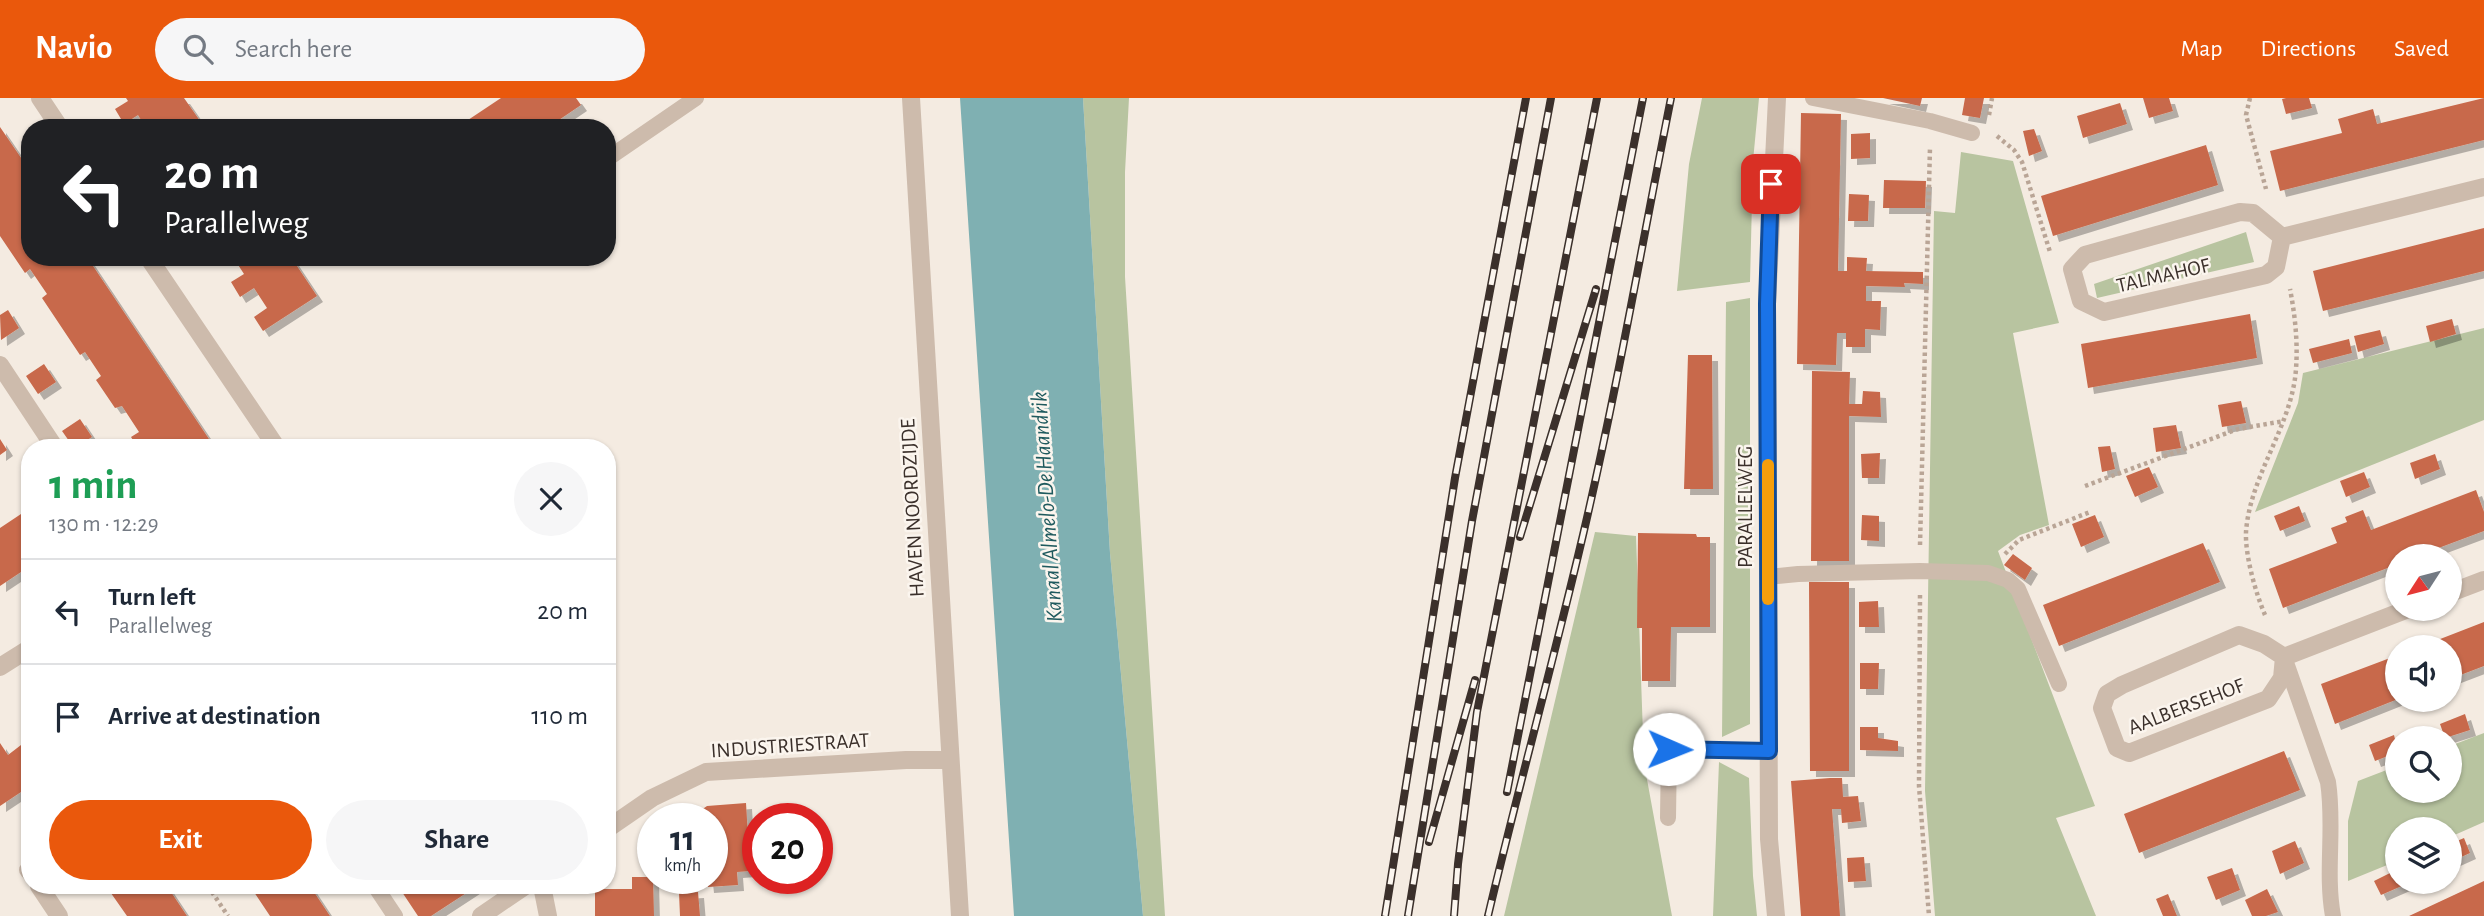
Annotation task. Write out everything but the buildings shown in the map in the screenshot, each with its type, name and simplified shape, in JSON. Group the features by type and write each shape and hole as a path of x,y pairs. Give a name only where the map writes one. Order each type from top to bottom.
{"street":[{"path":"40,98 54,119"},
{"name":"HAVEN NOORDZIJDE","path":"911,98 960,916"},
{"name":"PARALLELWEG","path":"1776,916 1769,839 1767,304 1777,98"},
{"path":"2282,237 2484,187"},
{"name":"TALMAHOF","path":"2240,212 2253,213 2282,237 2276,267 2266,275 2104,312 2081,301 2071,269 2085,255 2240,212"},
{"path":"154,266 271,439"},
{"path":"0,365 49,439"},
{"path":"2462,588 2484,580"},
{"path":"2284,657 2385,618"},
{"name":"AALBERSEHOF","path":"2239,635 2284,657 2281,678 2268,699 2129,753 2117,748 2102,708 2107,694 2122,685 2239,635"},
{"path":"0,667 21,654"},
{"name":"INDUSTRIESTRAAT","path":"616,823 652,798 706,772 906,760 950,760"},
{"path":"44,894 59,916"},
{"path":"481,916 513,894"},
{"path":"544,894 548,916"}],"lane":[{"path":"616,153 696,98"},
{"path":"1813,98 1930,121 1972,133"},
{"path":"1768,577 1920,571 1989,573 2008,580 2018,589 2059,684"},
{"path":"2284,657 2328,782 2328,890 2333,916"},
{"path":"1668,818 1669,749 1769,751"},
{"path":"380,894 395,916"}],"path":[{"path":"2250,98 2246,116 2266,191"},
{"path":"1929,916 1919,786 1920,571 1930,121"},
{"path":"1972,133 1998,136 2014,150 2022,162 2052,258 2071,269"},
{"path":"2284,657 2255,591 2246,533 2254,496 2284,421 2296,370 2295,321 2290,285"},
{"path":"2085,486 2238,429 2284,421"},
{"path":"1989,573 2019,540 2090,512"},
{"path":"213,894 228,916"}],"green space":[{"path":"1083,98 1129,98 1125,172 1125,277 1165,916 1143,916 1110,553"},
{"path":"1702,98 1759,98 1753,161 1750,282 1677,291 1689,164"},
{"path":"1961,152 2013,161 2059,323 2013,333 2049,525 2020,535 1998,551 2095,806 2056,818 2096,916 1935,916 1925,791 1934,211 1955,213"},
{"path":"2246,232 2254,262 2097,298 2094,284"},
{"path":"1750,298 1750,724 1722,737 1726,302"},
{"path":"2484,328 2484,420 2255,512 2298,403 2303,373"},
{"path":"1595,532 1636,536 1644,763 1672,916 1504,916"},
{"path":"2484,733 2484,822 2462,832 2462,817 2385,817 2385,866 2348,881 2348,821 2358,781 2385,771 2385,803 2462,803 2462,741"},
{"path":"1719,762 1749,778 1757,916 1713,916"}],"water":[{"name":"Kanaal Almelo-De Haandrik","path":"960,98 1083,98 1110,553 1143,916 1014,916"}],"railway":[{"path":"1385,916 1455,478 1526,98"},
{"path":"1408,916 1472,521 1551,98"},
{"path":"1454,916 1477,712 1597,98"},
{"path":"1507,792 1643,98"},
{"path":"1488,916 1595,481 1671,98"},
{"path":"1520,537 1596,289"},
{"path":"1429,842 1475,680"}],"slow traffic":[{"path":"1768,465 1768,599"}],"route":[{"path":"1669,749 1769,751 1767,304 1771,184"}]}
